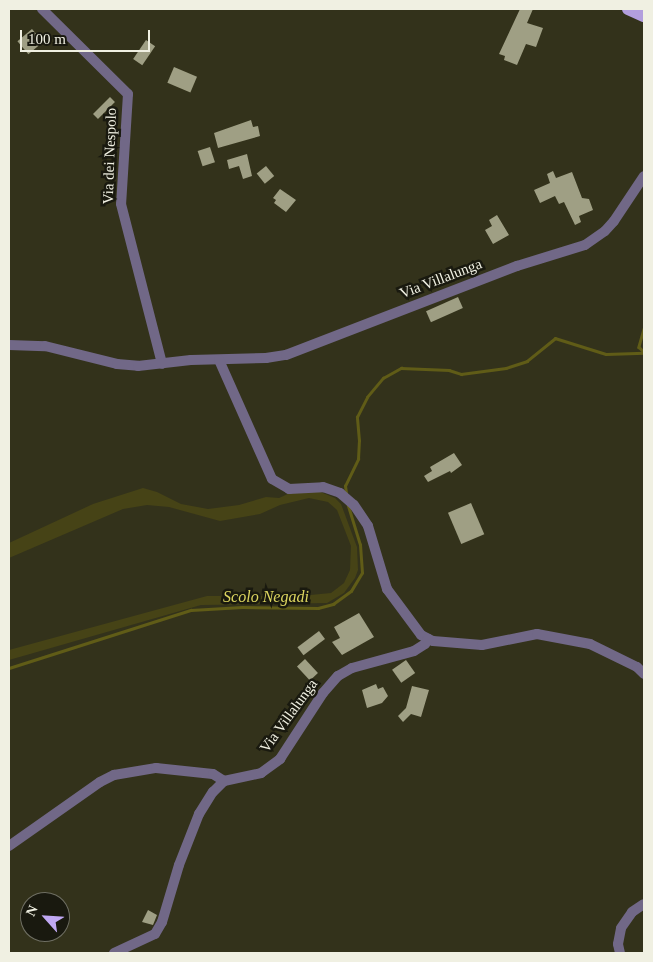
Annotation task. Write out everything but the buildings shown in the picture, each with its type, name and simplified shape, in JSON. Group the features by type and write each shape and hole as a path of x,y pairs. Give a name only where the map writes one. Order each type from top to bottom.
{"main road":[{"path":"628,9 644,16"}],"street":[{"name":"Via dei Nespolo","path":"42,9 128,94 120,204 162,364"},
{"name":"Via Villalunga","path":"9,345 45,346 116,364 162,364 191,360 266,358 303,350 517,266 585,246 601,235 614,221 644,176"},
{"path":"219,360 272,479 290,489 324,487 340,493 354,504 368,526 387,589 421,635 428,639 482,645 537,634 590,644 637,667 644,674"},
{"name":"Via Villalunga","path":"224,781 261,773 280,759 323,693 338,676 352,668 414,651 425,644 428,639"},
{"path":"9,846 100,782 114,776 156,768 213,774 224,781 213,792 199,814 178,865 162,922 155,934 114,953"},
{"path":"620,953 618,944 621,928 632,912 644,904"}],"shaded area":[{"path":"143,488 157,492 181,504 208,509 239,505 266,497 279,498 290,493 318,491 335,498 341,504 357,547 358,570 355,578 344,593 327,603 201,605 9,660 9,650 207,596 300,596 331,593 344,583 350,570 351,546 337,510 328,502 309,498 280,505 260,514 220,521 169,507 147,505 123,509 9,558 9,543 93,504"}],"waterway":[{"name":"Scolo Negadi","path":"644,329 639,347 644,352"},
{"name":"Scolo Negadi","path":"346,493 345,486 358,459 357,417 367,397 383,378 401,368 449,370 461,374 506,368 527,361 555,338 606,354 644,353"},
{"name":"Scolo Negadi","path":"9,668 191,610 242,607 318,608 333,604 351,591 362,573 360,545 348,506"}]}
